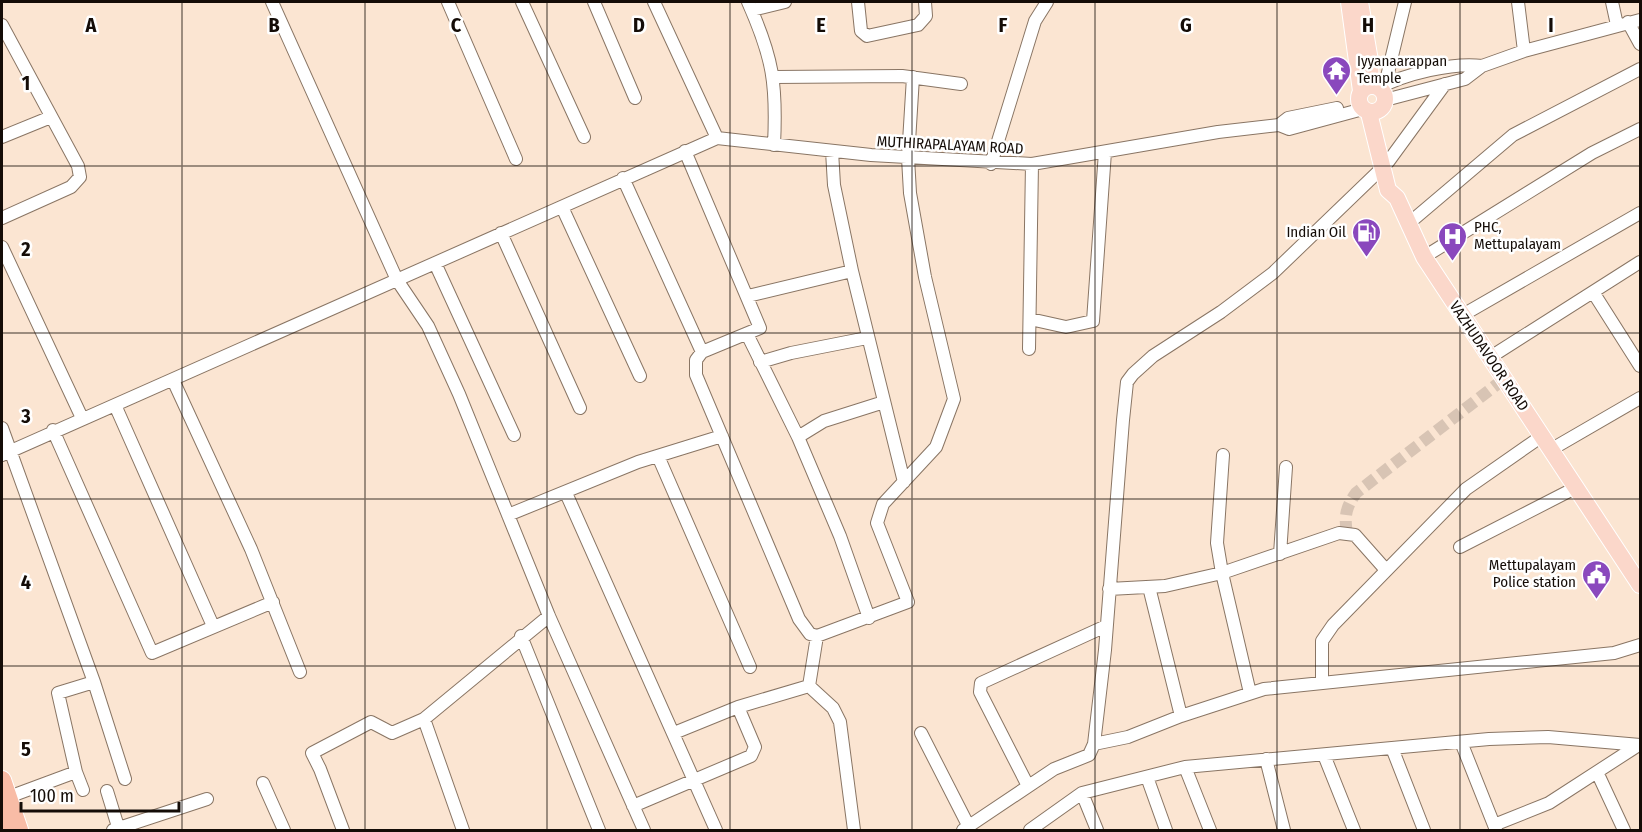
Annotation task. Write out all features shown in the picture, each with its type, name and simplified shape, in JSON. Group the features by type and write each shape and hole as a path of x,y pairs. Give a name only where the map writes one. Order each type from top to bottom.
{"highway":[{"path":"3,787 19,831"},
{"path":"2,820 5,831"}],"main road":[{"path":"1349,2 1372,99"},
{"path":"1360,2 1370,61 1372,99"},
{"name":"VAZHUDAVOOR ROAD","path":"1372,99 1385,165 1397,185 1397,198 1424,257 1641,585"}],"street":[{"path":"274,2 397,280 428,326 481,446 549,616 644,831"},
{"path":"448,2 516,159"},
{"path":"522,2 584,137"},
{"path":"594,2 635,98"},
{"path":"6,453 53,430 173,380 717,138 654,2"},
{"path":"774,145 775,77 750,6 785,2"},
{"path":"858,2 861,31 867,36 918,25 926,16 925,2"},
{"path":"994,164 1035,21 1047,2"},
{"path":"1372,99 1405,2"},
{"path":"1518,2 1524,51"},
{"path":"1612,2 1628,22 1641,44"},
{"path":"1372,99 1465,79 1482,66 1524,51 1628,22"},
{"path":"2,25 78,166 80,177 71,188 2,218"},
{"path":"1372,99 1463,63 1482,66"},
{"path":"1408,224 1513,135 1641,69"},
{"path":"775,77 874,75 913,77 961,84"},
{"path":"685,151 760,328 702,352 696,360 696,375 799,619 810,634 817,636 908,602 877,522 883,504 936,447 954,399 925,277 910,193 908,158 913,77"},
{"path":"921,733 966,829 1066,763 1089,755 1094,744 1127,382 1153,356 1221,312 1273,273 1385,165 1445,84"},
{"name":"MUTHIRAPALAYAM ROAD","path":"717,138 908,158 1026,164 1279,125 1288,118 1372,99"},
{"path":"2,137 51,117"},
{"path":"1424,257 1592,153 1641,129"},
{"path":"832,151 834,185 852,271 904,482"},
{"path":"1030,319 1066,327 1093,321 1105,152"},
{"path":"1026,164 1029,349"},
{"path":"623,178 702,352"},
{"path":"562,207 640,376"},
{"path":"1461,316 1641,213"},
{"path":"501,233 580,408"},
{"path":"2,248 82,418"},
{"path":"1489,358 1641,262"},
{"path":"435,263 514,435"},
{"path":"748,296 852,271"},
{"path":"1593,292 1641,366"},
{"path":"747,334 798,437 840,536 869,618"},
{"path":"760,362 791,353 867,338"},
{"path":"173,380 234,510 300,672"},
{"path":"1322,682 1324,636 1466,489 1547,443 1641,398"},
{"path":"798,437 824,421 884,402"},
{"path":"115,405 213,626"},
{"path":"2,428 6,453 94,682 125,779"},
{"path":"53,430 152,653 273,602"},
{"path":"508,515 658,456 722,436"},
{"path":"1223,455 1217,543 1250,693"},
{"path":"658,456 750,667"},
{"path":"1280,554 1286,467"},
{"path":"1460,547 1577,487"},
{"path":"566,493 716,831"},
{"path":"1109,589 1149,587 1222,573 1339,532 1355,536 1386,570"},
{"path":"1149,587 1181,716"},
{"path":"343,831 312,753 371,722 392,733 424,719 549,616"},
{"path":"1028,786 980,692 981,683 1106,626"},
{"path":"522,636 599,831"},
{"path":"809,686 817,636"},
{"path":"1094,744 1128,737 1181,716 1264,689 1614,653 1641,645"},
{"path":"83,790 76,772 58,693 94,682"},
{"path":"809,686 833,708 840,722 854,831"},
{"path":"674,733 738,707 809,686"},
{"path":"633,806 744,760 754,752 755,747 738,707"},
{"path":"424,719 463,831"},
{"path":"1030,831 1082,793 1185,767 1530,738 1639,745"},
{"path":"1461,742 1495,828 1549,803 1639,745"},
{"path":"1392,748 1424,831"},
{"path":"1324,755 1354,831"},
{"path":"1266,759 1284,831"},
{"path":"1185,767 1210,831"},
{"path":"3,787 76,772"},
{"path":"1597,772 1624,831"},
{"path":"1147,777 1166,831"},
{"path":"263,783 284,831"},
{"path":"107,791 117,830 207,799"},
{"path":"1082,793 1097,831"}],"tunnel":[{"path":"1347,533 1347,512 1356,493 1504,379"}],"place":[{"name":"Iyyanaarappan Temple","path":"1336,96"},
{"name":"Indian Oil","path":"1367,258"},
{"name":"PHC, Mettupalayam","path":"1453,262"},
{"name":"Mettupalayam Police station","path":"1597,600"}]}
